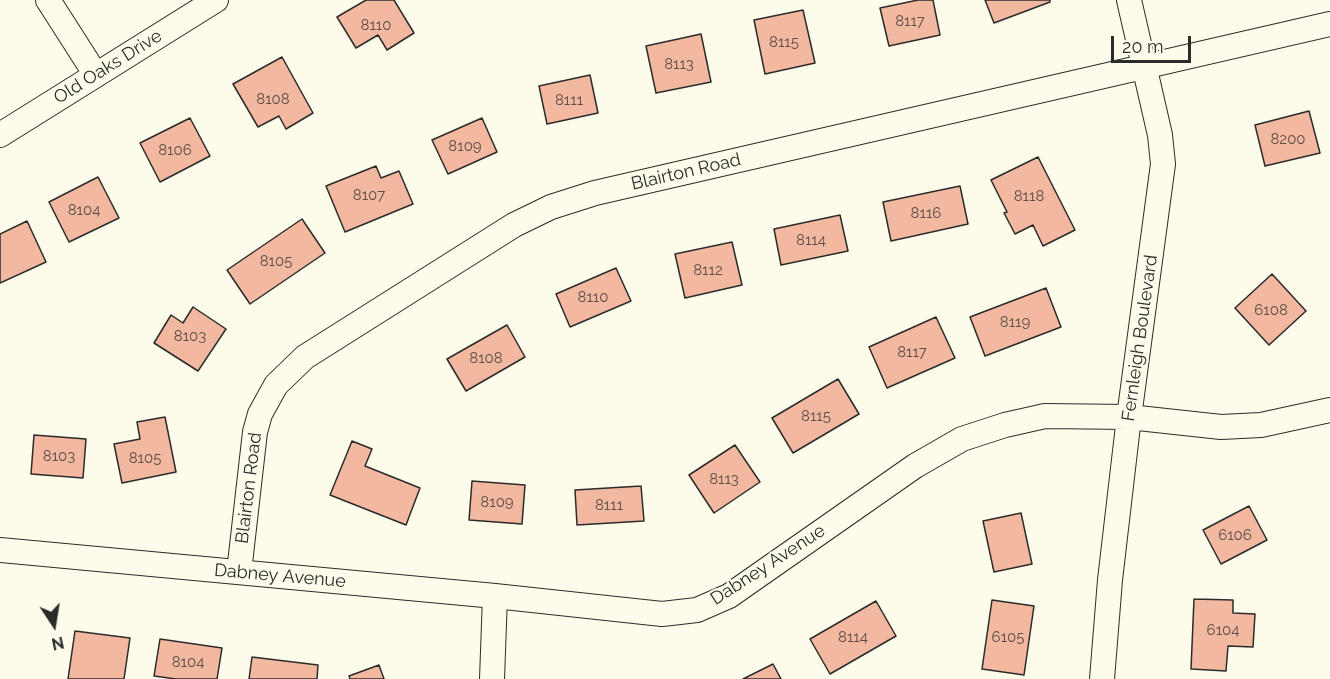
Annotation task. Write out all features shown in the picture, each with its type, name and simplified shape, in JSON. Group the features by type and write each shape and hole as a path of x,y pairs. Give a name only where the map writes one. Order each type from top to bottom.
{"street":[{"path":"48,0 96,75"},
{"name":"Old Oaks Drive","path":"0,135 216,0"},
{"name":"Fernleigh Boulevard","path":"1102,679 1110,580 1162,164 1160,135 1129,0"},
{"name":"Blairton Road","path":"239,572 255,432 260,414 276,385 305,357 514,225 551,207 595,193 1330,24"},
{"name":"Dabney Avenue","path":"0,550 662,614 697,610 729,596 915,466 962,439 1005,425 1045,416 1129,417 1221,427 1261,425 1330,410"},
{"path":"492,679 495,597"}],"building":[{"path":"366,0 394,0 414,33 387,50 378,35 356,48 337,17"},
{"path":"918,0 933,0 940,35 889,46 880,8"},
{"path":"985,0 1050,0 1050,2 994,23"},
{"path":"803,10 815,63 765,74 754,20"},
{"path":"701,34 711,82 656,93 646,46"},
{"path":"282,57 313,113 286,129 279,116 258,127 233,84"},
{"path":"590,75 598,113 547,124 539,86"},
{"path":"1309,111 1320,153 1265,166 1255,125"},
{"path":"190,118 210,156 160,182 140,143"},
{"path":"482,118 497,152 448,174 432,140"},
{"path":"1038,157 1075,230 1043,246 1033,225 1015,234 991,180"},
{"path":"376,166 381,178 399,171 413,204 345,232 326,186"},
{"path":"98,177 119,218 69,242 49,202"},
{"path":"960,186 968,224 891,241 883,202"},
{"path":"840,215 848,251 781,265 774,229"},
{"path":"302,219 325,253 250,304 227,270"},
{"path":"27,221 46,262 0,283 0,234"},
{"path":"732,242 742,285 685,298 675,254"},
{"path":"616,268 631,301 570,327 556,294"},
{"path":"1272,274 1306,311 1269,345 1235,308"},
{"path":"1046,288 1061,327 985,356 970,317"},
{"path":"193,307 226,329 198,371 154,343 171,315 183,323"},
{"path":"936,317 955,358 887,388 869,347"},
{"path":"507,325 525,357 466,391 447,359"},
{"path":"838,379 859,414 793,453 772,418"},
{"path":"165,417 176,472 122,483 114,444 140,439 137,422"},
{"path":"34,435 86,439 83,478 31,474"},
{"path":"352,441 372,449 365,466 420,488 406,525 330,495"},
{"path":"735,445 760,482 714,513 689,475"},
{"path":"472,481 525,485 522,524 469,520"},
{"path":"641,486 644,521 577,525 575,490"},
{"path":"1249,506 1267,540 1221,564 1203,530"},
{"path":"1021,513 1032,564 994,572 983,521"},
{"path":"1194,599 1233,600 1233,613 1255,614 1253,647 1228,646 1226,671 1191,669"},
{"path":"992,600 1034,606 1024,675 982,669"},
{"path":"876,601 896,636 830,674 810,639"},
{"path":"75,631 130,638 124,679 68,679"},
{"path":"160,639 222,648 217,679 176,679 154,676"},
{"path":"252,657 318,665 317,679 249,679"},
{"path":"773,664 781,679 743,679"},
{"path":"379,665 384,679 350,679 349,676"}]}
